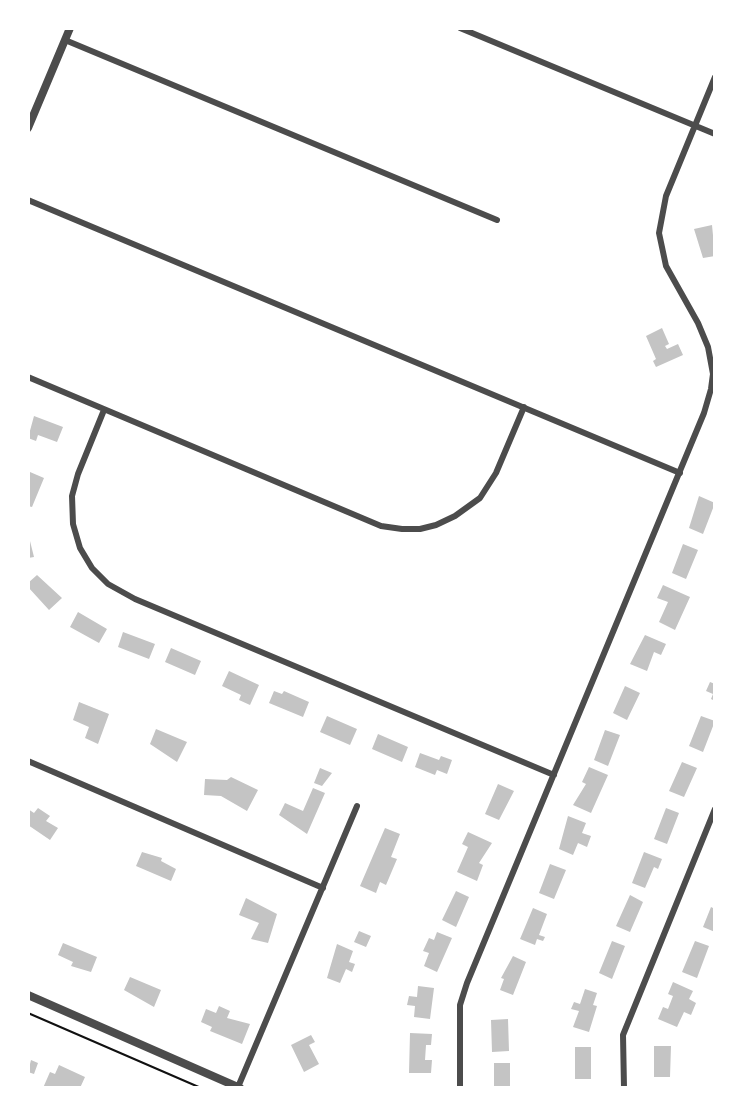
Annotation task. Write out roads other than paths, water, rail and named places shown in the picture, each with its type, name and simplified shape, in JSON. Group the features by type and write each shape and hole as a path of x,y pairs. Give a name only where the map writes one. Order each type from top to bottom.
{"street":[{"path":"28,128 70,28"},
{"path":"460,28 715,134"},
{"path":"65,40 497,220"},
{"path":"460,1088 460,1005 704,413 713,374 704,335 666,266 659,233 666,196 715,77"},
{"path":"28,200 680,473"},
{"path":"28,377 381,526 420,529 455,516 486,491 524,408"},
{"path":"104,410 72,496 73,524 80,548 92,568 108,584 135,599 554,775"},
{"path":"28,761 323,887"},
{"path":"28,995 239,1088 357,806"},
{"path":"624,1088 623,1035 715,809"}]}
